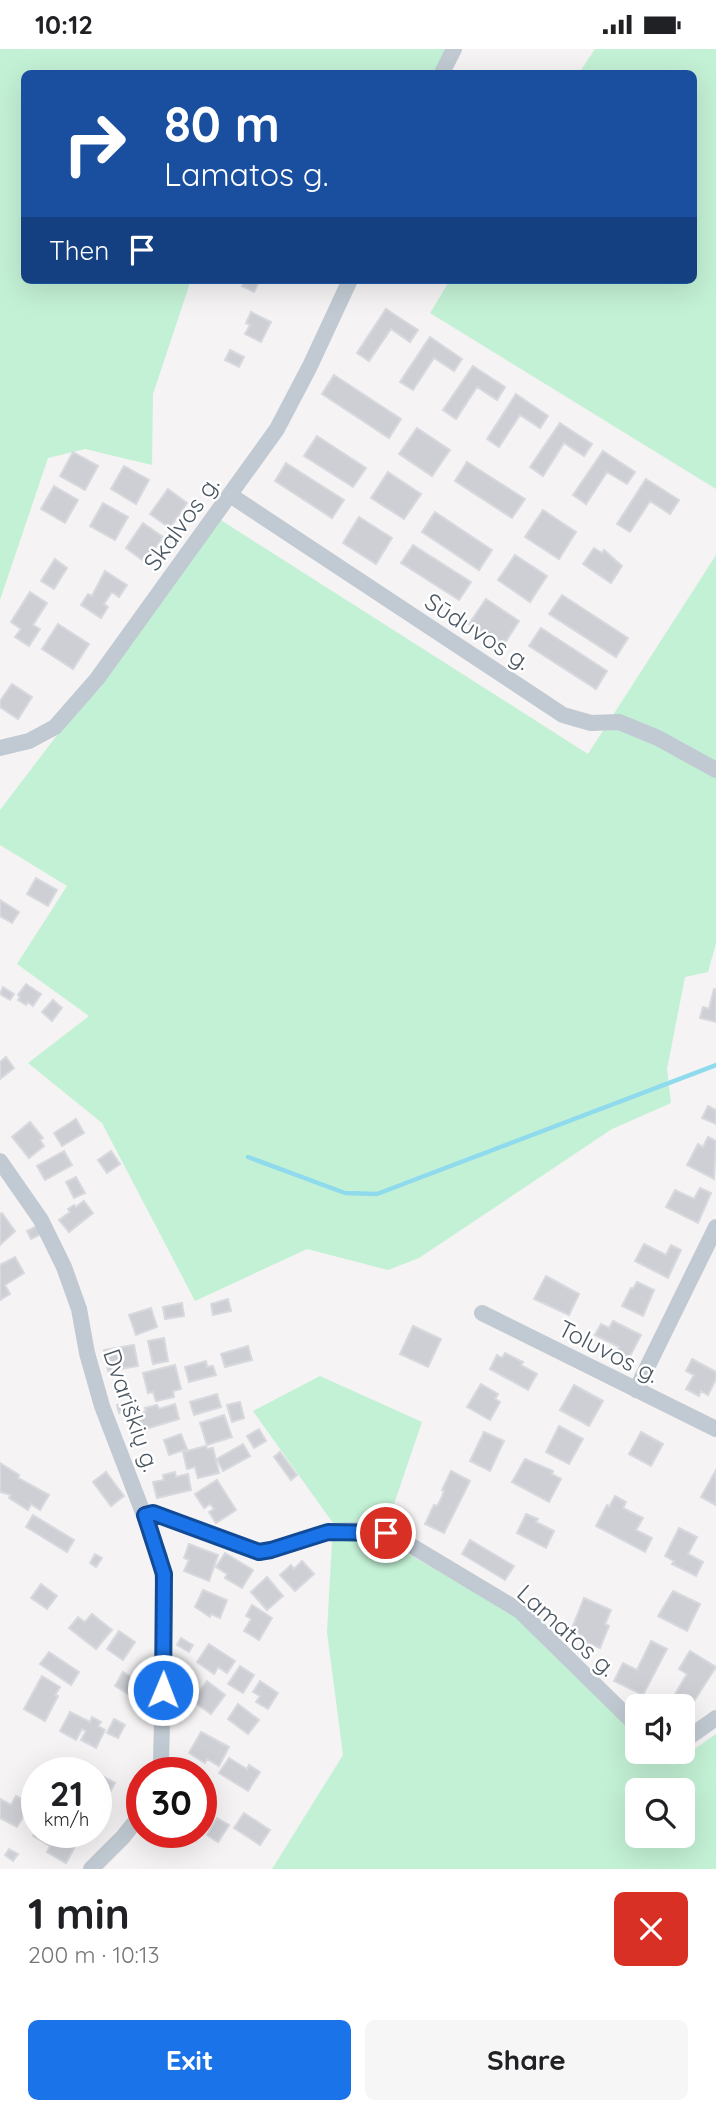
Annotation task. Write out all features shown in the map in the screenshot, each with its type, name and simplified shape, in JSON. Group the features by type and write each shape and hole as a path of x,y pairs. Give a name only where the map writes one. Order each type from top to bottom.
{"street":[{"path":"444,70 454,49"},
{"name":"Skalvos g.","path":"0,748 29,741 55,727 97,679 277,429 348,284"},
{"name":"Sūduvos g.","path":"230,495 564,715 591,723 619,722 658,738 716,770"},
{"name":"Dvariškių g.","path":"0,1161 41,1220 64,1267 79,1309 87,1353 102,1406 145,1515 164,1574 162,1757"},
{"path":"636,1390 716,1227"},
{"name":"Toluvos g.","path":"482,1313 716,1429"},
{"name":"Lamatos g.","path":"145,1515 153,1513 259,1552 328,1532 386,1533 520,1611 625,1715"},
{"path":"695,1733 716,1718"},
{"path":"91,1869 126,1832"}],"green space":[{"path":"0,49 461,49 448,70 21,70 21,284 190,284 153,394 152,465 85,449 48,458 0,600"},
{"path":"595,49 716,49 716,489 430,313 448,284 697,284 697,70 581,70"},
{"path":"216,517 588,754 716,555 716,943 708,972 685,977 667,1069 671,1103 612,1129 419,1258 388,1270 307,1249 195,1301 102,1123 28,1063 89,1016 17,964 67,886 0,845 0,810 64,726 101,687"},
{"path":"320,1376 422,1422 382,1539 515,1615 625,1723 625,1764 695,1764 695,1749 716,1734 716,1869 272,1869 343,1755 327,1632 333,1523 253,1411"}],"building":[{"path":"243,284 258,284 254,292 242,286"},
{"path":"386,309 418,330 410,342 391,329 369,361 357,353"},
{"path":"251,312 271,322 261,342 245,334 250,325 246,323"},
{"path":"430,337 462,359 454,371 434,358 413,390 400,382"},
{"path":"230,350 244,357 239,367 225,360"},
{"path":"473,366 505,387 497,400 477,387 456,419 443,410"},
{"path":"334,375 401,419 389,438 322,394"},
{"path":"516,394 548,416 540,428 520,415 499,447 487,439"},
{"path":"560,423 592,444 584,456 564,443 543,476 530,467"},
{"path":"417,428 450,450 432,476 399,454"},
{"path":"317,436 366,468 353,487 304,456"},
{"path":"603,451 635,472 627,484 607,472 586,504 573,495"},
{"path":"73,452 98,466 85,490 60,476"},
{"path":"467,462 525,499 512,518 455,481"},
{"path":"286,463 344,500 332,518 275,481"},
{"path":"124,466 149,480 136,504 111,489"},
{"path":"388,472 421,494 404,519 371,498"},
{"path":"646,479 679,500 670,514 650,501 630,532 617,524"},
{"path":"54,486 78,500 65,523 41,509"},
{"path":"168,489 187,503 170,528 150,514"},
{"path":"103,503 128,517 115,540 90,526"},
{"path":"543,510 576,532 559,559 525,537"},
{"path":"435,512 492,550 479,570 422,532"},
{"path":"359,517 392,538 376,564 343,543"},
{"path":"143,523 163,537 145,562 126,548"},
{"path":"413,545 471,582 459,600 401,563"},
{"path":"594,548 602,553 604,550 622,566 611,583 583,564"},
{"path":"515,555 547,576 530,602 498,580"},
{"path":"55,559 67,568 54,589 41,581"},
{"path":"105,571 127,585 119,597 112,592 104,604 108,607 101,618 81,605 88,594 92,596"},
{"path":"30,592 47,603 33,625 40,629 29,646 15,637 21,629 11,622"},
{"path":"562,595 628,638 616,657 549,614"},
{"path":"486,599 519,621 503,646 469,624"},
{"path":"58,624 89,644 73,669 42,649"},
{"path":"541,628 607,671 596,689 529,646"},
{"path":"12,684 32,697 18,719 0,707 0,701"},
{"path":"36,878 57,890 48,906 27,894"},
{"path":"0,900 19,912 12,923 0,916"},
{"path":"26,984 41,994 33,1006 18,1000 18,995"},
{"path":"3,987 14,994 10,1000 0,994"},
{"path":"714,989 716,1022 700,1018 703,1007 709,1009"},
{"path":"53,1000 62,1008 52,1021 42,1012"},
{"path":"6,1057 14,1068 0,1079 0,1062"},
{"path":"708,1106 716,1110 716,1124 702,1118"},
{"path":"76,1119 84,1133 62,1146 54,1133"},
{"path":"30,1122 43,1138 40,1140 44,1146 29,1158 12,1137"},
{"path":"708,1137 716,1141 714,1179 687,1165 698,1144 703,1147"},
{"path":"64,1151 72,1165 45,1180 37,1166"},
{"path":"111,1151 120,1164 107,1173 98,1160"},
{"path":"76,1177 85,1193 74,1198 66,1182"},
{"path":"700,1188 711,1193 698,1223 666,1207 675,1190 694,1199"},
{"path":"84,1201 93,1213 69,1232 59,1220 70,1212 68,1209"},
{"path":"2,1213 15,1231 0,1245 0,1214"},
{"path":"37,1226 41,1234 31,1239 27,1231"},
{"path":"644,1244 666,1255 671,1245 681,1250 668,1278 635,1261"},
{"path":"15,1257 24,1273 5,1285 10,1294 0,1300 0,1265"},
{"path":"546,1276 579,1294 569,1315 534,1299"},
{"path":"637,1282 654,1290 643,1316 622,1306"},
{"path":"228,1299 231,1311 213,1315 211,1304"},
{"path":"182,1303 184,1316 165,1319 163,1307"},
{"path":"151,1308 157,1327 136,1335 129,1315"},
{"path":"613,1321 641,1335 628,1360 616,1354 619,1347 595,1335 601,1324 609,1328"},
{"path":"413,1326 441,1339 428,1367 400,1354"},
{"path":"164,1338 168,1361 153,1364 148,1341"},
{"path":"134,1345 138,1366 108,1371 104,1350"},
{"path":"248,1346 252,1360 225,1367 221,1354"},
{"path":"505,1353 523,1362 521,1365 537,1374 528,1390 490,1369 497,1355 502,1358"},
{"path":"692,1359 716,1372 716,1379 708,1395 701,1391 699,1396 686,1389 694,1375 686,1371"},
{"path":"206,1361 207,1367 213,1366 216,1375 189,1382 185,1367"},
{"path":"175,1365 181,1389 173,1391 174,1397 156,1401 153,1392 148,1393 143,1373"},
{"path":"481,1384 498,1394 495,1399 500,1402 490,1420 467,1407"},
{"path":"574,1385 603,1401 589,1426 560,1410"},
{"path":"217,1394 221,1407 194,1415 190,1402"},
{"path":"137,1400 139,1408 119,1413 117,1405"},
{"path":"240,1402 244,1418 232,1422 227,1405"},
{"path":"175,1404 179,1419 139,1431 134,1415 146,1411 145,1408 157,1405 159,1409"},
{"path":"224,1415 232,1437 207,1445 200,1423"},
{"path":"559,1426 583,1439 569,1464 546,1452"},
{"path":"259,1429 266,1441 254,1448 247,1436"},
{"path":"484,1432 504,1441 490,1471 470,1461"},
{"path":"641,1432 663,1444 651,1466 629,1454"},
{"path":"181,1434 187,1449 169,1455 164,1440"},
{"path":"243,1444 250,1456 223,1471 217,1459"},
{"path":"206,1446 207,1449 213,1448 219,1473 198,1478 195,1467 187,1469 183,1452"},
{"path":"280,1452 297,1475 291,1480 274,1457"},
{"path":"525,1459 553,1471 552,1474 561,1479 549,1502 512,1482"},
{"path":"0,1463 19,1475 18,1478 49,1495 40,1510 31,1504 28,1510 9,1498 11,1495 0,1492"},
{"path":"716,1470 716,1505 701,1497"},
{"path":"451,1471 470,1481 444,1533 425,1524 434,1505 437,1506 441,1499"},
{"path":"106,1472 124,1496 111,1506 93,1482"},
{"path":"175,1472 176,1477 188,1474 191,1490 157,1498 153,1482 164,1480 163,1475"},
{"path":"217,1480 236,1510 216,1523 209,1512 214,1509 210,1504 204,1508 195,1494"},
{"path":"615,1496 626,1502 623,1508 643,1518 636,1530 652,1538 645,1552 596,1526"},
{"path":"526,1514 554,1531 546,1548 517,1533"},
{"path":"33,1515 74,1540 67,1552 26,1527"},
{"path":"679,1528 697,1537 688,1554 703,1562 696,1576 672,1564 674,1561 665,1556"},
{"path":"470,1540 514,1566 505,1580 462,1554"},
{"path":"189,1544 218,1555 209,1581 184,1571 189,1560 184,1558"},
{"path":"225,1553 253,1570 242,1588 225,1578 227,1574 216,1567"},
{"path":"95,1554 102,1558 96,1567 90,1563"},
{"path":"302,1561 314,1574 295,1591 280,1575 291,1565 294,1569"},
{"path":"267,1577 283,1596 267,1610 251,1592"},
{"path":"41,1584 57,1596 47,1609 31,1598"},
{"path":"203,1590 227,1600 220,1618 211,1614 210,1617 195,1607"},
{"path":"673,1591 700,1604 687,1631 658,1616"},
{"path":"584,1598 611,1610 605,1624 609,1626 600,1648 581,1640 583,1636 571,1631"},
{"path":"252,1605 272,1618 259,1640 244,1631 251,1619 246,1616"},
{"path":"92,1614 112,1630 96,1649 69,1628 78,1617 85,1622"},
{"path":"119,1631 135,1642 123,1660 107,1649"},
{"path":"181,1638 193,1645 189,1652 177,1645"},
{"path":"651,1641 667,1649 644,1694 614,1681 623,1663 637,1670"},
{"path":"209,1644 235,1661 227,1673 218,1667 214,1674 197,1662"},
{"path":"690,1651 716,1667 695,1700 695,1694 675,1694 687,1674 679,1669"},
{"path":"49,1652 79,1672 71,1685 40,1664"},
{"path":"240,1666 254,1675 243,1693 228,1684"},
{"path":"123,1672 143,1684 135,1698 115,1686"},
{"path":"42,1676 60,1687 45,1721 24,1709"},
{"path":"207,1681 225,1695 211,1714 193,1701"},
{"path":"260,1681 278,1693 268,1709 256,1702 260,1696 253,1692"},
{"path":"238,1704 259,1720 248,1734 228,1719"},
{"path":"70,1712 90,1722 92,1717 101,1722 98,1726 105,1730 96,1748 81,1740 86,1731 82,1729 76,1740 60,1731"},
{"path":"114,1719 125,1725 118,1738 107,1733"},
{"path":"201,1732 229,1747 219,1766 217,1757 195,1757 189,1753"},
{"path":"229,1758 247,1769 249,1765 260,1772 248,1791 219,1773"},
{"path":"16,1796 21,1799 21,1820 17,1827 0,1818 0,1799 11,1805"},
{"path":"244,1813 270,1830 260,1845 234,1828"},
{"path":"217,1818 229,1825 217,1841"},
{"path":"49,1848 74,1848 66,1863 47,1852"},
{"path":"9,1849 18,1854 13,1861 5,1855"}],"waterway":[{"path":"248,1157 345,1193 377,1194 716,1065"}],"route":[{"path":"163,1690 164,1574 145,1515 153,1513 259,1552 328,1532 386,1533"}]}
